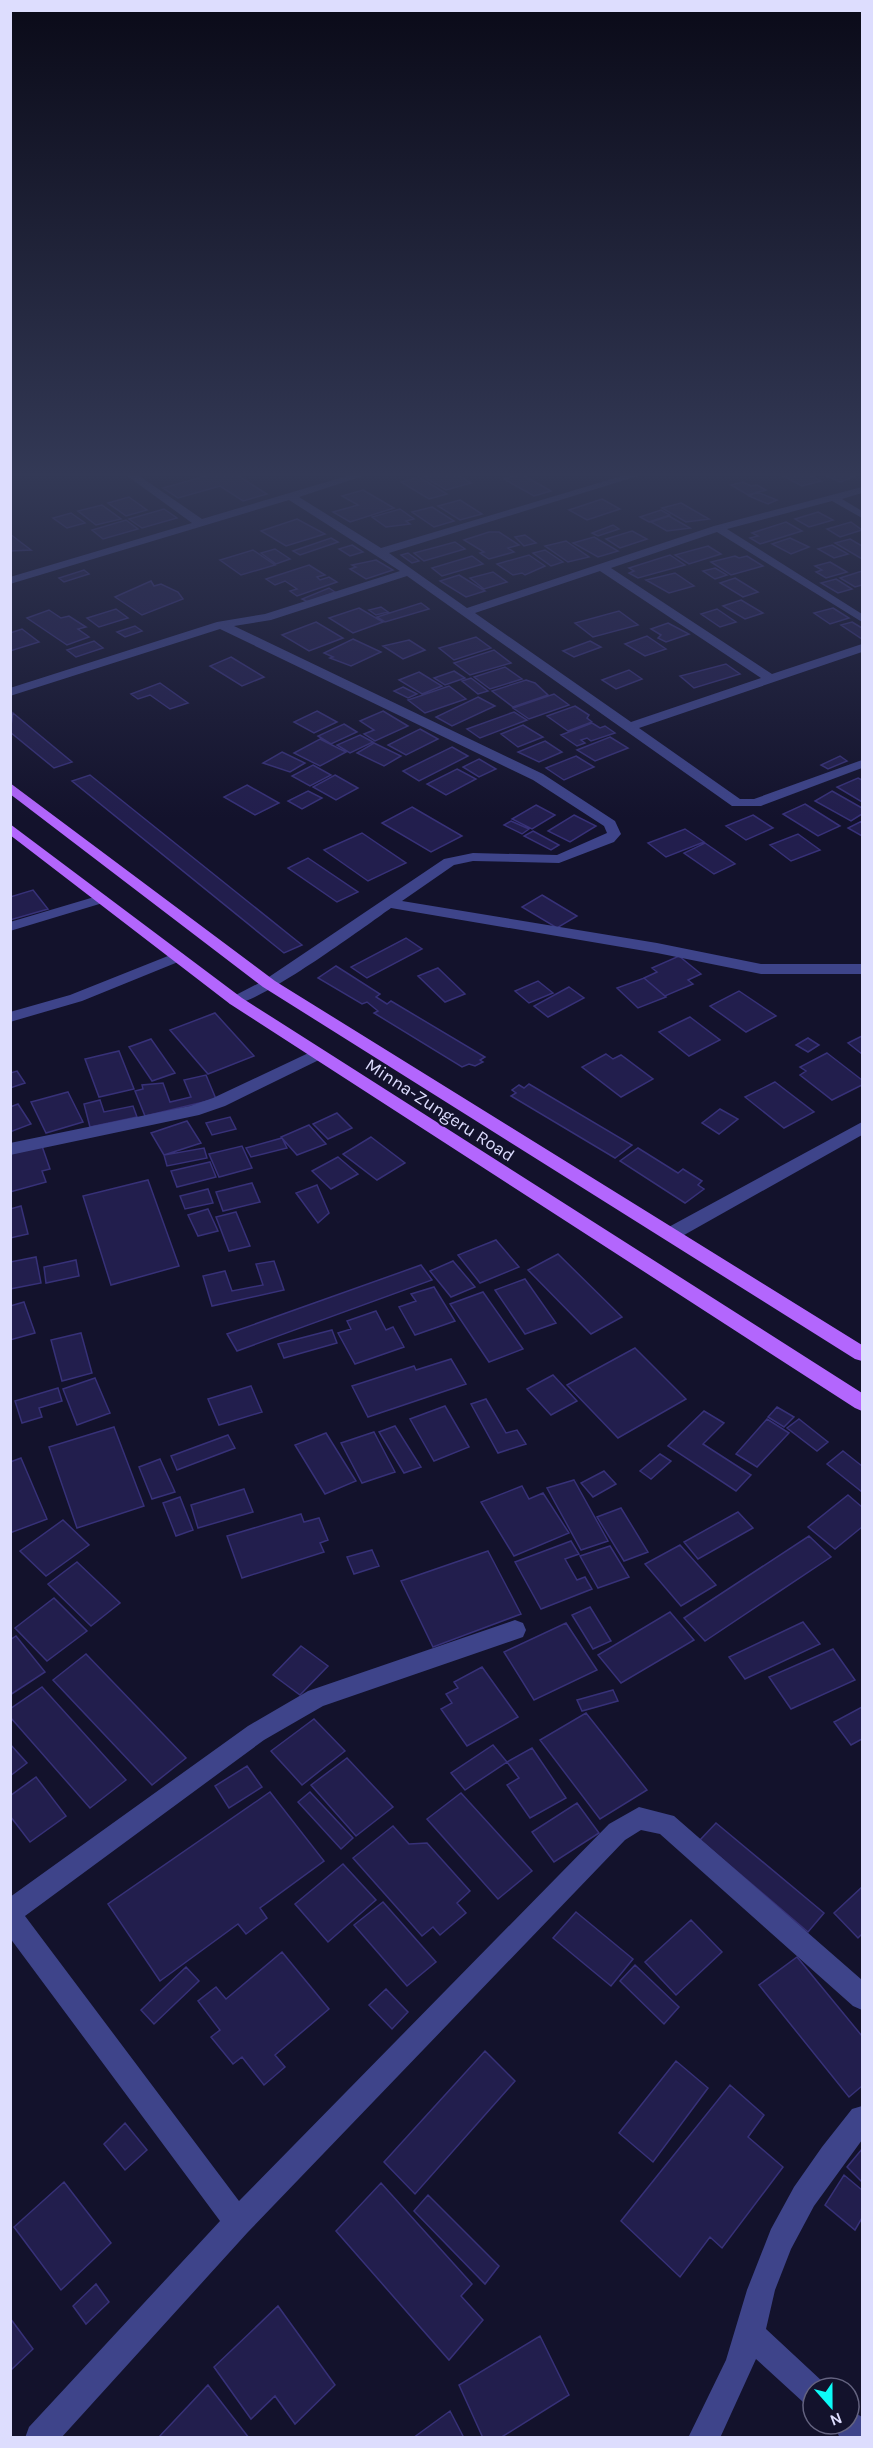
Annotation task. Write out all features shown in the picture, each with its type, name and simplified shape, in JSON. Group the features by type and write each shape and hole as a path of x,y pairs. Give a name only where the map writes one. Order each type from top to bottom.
{"main road":[{"name":"Minna-Zungeru Road","path":"10,787 269,984 862,1354"},
{"name":"Minna-Zungeru Road","path":"10,828 236,1001 862,1403"}],"street":[{"path":"10,692 221,625 267,617 355,589"},
{"path":"434,589 737,803 746,805 862,764"},
{"path":"467,612 535,589"},
{"path":"636,589 771,679"},
{"path":"815,589 862,619"},
{"path":"221,625 538,777 610,824 614,829 614,834 609,839 559,859 460,858 449,862 269,984 236,1001"},
{"path":"630,727 862,648"},
{"path":"10,927 101,899"},
{"path":"389,903 657,948 761,969 862,969"},
{"path":"10,1017 76,998 178,957"},
{"path":"10,1149 193,1111 219,1102 317,1053"},
{"path":"670,1234 862,1128"},
{"path":"10,1912 256,1733 316,1698 515,1630"},
{"path":"40,2438 238,2222 617,1833 639,1818 666,1824 862,1997"},
{"path":"10,1917 238,2222"},
{"path":"703,2438 721,2410 750,2334 763,2283 783,2235 819,2172 862,2119"},
{"path":"750,2334 801,2381"}],"building":[{"path":"132,589 172,589 178,592 183,599 142,615 115,597"},
{"path":"296,589 316,589 297,596 290,591"},
{"path":"326,589 335,592 308,602 302,599"},
{"path":"453,589 485,591 466,597"},
{"path":"662,589 682,589 669,593"},
{"path":"730,589 753,589 758,592 743,597"},
{"path":"832,589 851,589 838,593"},
{"path":"741,600 763,613 745,619 723,606"},
{"path":"421,603 429,609 385,622 377,617"},
{"path":"381,607 388,612 376,615 369,610"},
{"path":"359,608 383,622 353,633 329,618"},
{"path":"833,608 849,618 830,624 814,613"},
{"path":"116,609 128,618 99,627 87,618"},
{"path":"717,609 736,622 720,627 701,614"},
{"path":"49,610 61,618 69,616 86,627 78,629 89,637 67,645 27,618"},
{"path":"619,611 638,625 593,637 575,623"},
{"path":"316,622 343,638 309,651 282,635"},
{"path":"852,622 862,628 862,639 841,625"},
{"path":"668,623 689,634 666,642 658,638 661,635 651,629"},
{"path":"135,626 142,631 125,637 117,632"},
{"path":"22,629 39,642 10,651 10,633"},
{"path":"647,636 666,649 645,656 625,644"},
{"path":"476,637 491,648 454,660 439,648"},
{"path":"353,639 381,652 351,666 330,658 333,657 324,653"},
{"path":"409,640 425,650 403,659 383,646"},
{"path":"94,641 103,648 76,657 67,650"},
{"path":"590,641 601,647 574,657 563,651"},
{"path":"494,650 511,663 470,675 454,663"},
{"path":"231,657 264,677 242,686 210,666"},
{"path":"726,664 740,674 694,688 680,676"},
{"path":"505,667 522,679 490,689 474,677"},
{"path":"629,670 642,679 616,689 602,680"},
{"path":"454,671 465,678 445,685 434,678"},
{"path":"419,672 442,686 422,694 399,680"},
{"path":"471,678 488,691 478,694 462,681"},
{"path":"526,680 535,683 548,695 513,707 492,691"},
{"path":"160,683 188,703 170,709 150,695 138,699 131,694"},
{"path":"449,686 466,699 425,713 408,700"},
{"path":"403,687 417,694 408,698 394,691"},
{"path":"554,694 569,705 529,719 513,708"},
{"path":"478,697 495,706 452,726 436,717"},
{"path":"575,706 589,715 587,718 592,722 568,731 547,716"},
{"path":"317,711 337,722 314,733 294,722"},
{"path":"383,711 408,726 375,741 364,734 374,730 360,721"},
{"path":"514,712 527,720 480,738 467,729"},
{"path":"13,713 72,762 54,768 10,732"},
{"path":"592,723 600,728 605,726 615,733 591,741 587,738 581,740 585,743 577,746 561,735"},
{"path":"344,724 357,732 331,744 318,736"},
{"path":"523,725 543,737 518,747 501,734"},
{"path":"420,729 438,739 406,755 388,745"},
{"path":"360,735 373,742 350,753 337,745"},
{"path":"610,737 628,748 595,761 577,750"},
{"path":"320,739 346,752 320,766 294,753"},
{"path":"545,741 562,752 539,762 518,752"},
{"path":"374,743 401,756 384,766 357,753"},
{"path":"452,747 468,756 419,781 403,771"},
{"path":"282,752 305,763 290,772 263,763"},
{"path":"576,756 594,767 564,780 546,768"},
{"path":"840,756 847,761 828,769 821,765"},
{"path":"479,759 496,769 479,777 463,767"},
{"path":"313,765 331,775 310,786 292,776"},
{"path":"457,769 476,779 446,795 427,784"},
{"path":"90,775 302,945 284,953 72,781"},
{"path":"335,775 358,788 336,800 313,787"},
{"path":"858,778 862,780 862,802 837,787"},
{"path":"247,785 279,803 255,815 224,797"},
{"path":"308,791 322,798 302,809 288,801"},
{"path":"832,791 862,808 862,814 851,821 815,801"},
{"path":"805,804 840,826 818,836 783,814"},
{"path":"536,805 555,815 532,829 512,819"},
{"path":"412,807 462,836 431,852 382,823"},
{"path":"574,815 596,826 570,842 548,831"},
{"path":"753,815 773,828 746,840 726,826"},
{"path":"511,821 529,829 522,834 504,825"},
{"path":"862,821 862,836 848,828"},
{"path":"685,829 704,842 666,857 648,843"},
{"path":"533,831 559,845 551,850 524,836"},
{"path":"362,833 406,863 368,881 324,850"},
{"path":"798,834 820,850 791,861 770,845"},
{"path":"705,843 735,864 714,874 684,853"},
{"path":"308,858 358,892 337,902 288,868"},
{"path":"33,890 48,909 10,920 10,897"},
{"path":"542,895 577,916 557,928 522,907"},
{"path":"406,938 422,949 367,978 351,967"},
{"path":"679,956 701,974 688,980 693,984 665,996 644,978 657,972 652,968"},
{"path":"336,966 380,994 376,997 387,1004 391,1001 485,1057 480,1060 483,1062 475,1066 469,1064 462,1067 374,1013 378,1011 367,1002 362,1004 318,978"},
{"path":"438,968 465,994 445,1002 418,976"},
{"path":"644,978 666,997 638,1008 617,988"},
{"path":"538,981 553,993 529,1003 515,991"},
{"path":"569,987 584,998 548,1017 534,1006"},
{"path":"739,991 776,1016 746,1032 710,1006"},
{"path":"215,1013 254,1056 208,1074 170,1030"},
{"path":"690,1017 720,1040 689,1056 659,1032"},
{"path":"862,1036 862,1054 848,1043"},
{"path":"808,1038 819,1045 808,1052 796,1045"},
{"path":"151,1039 175,1073 152,1081 129,1047"},
{"path":"119,1051 134,1089 99,1097 85,1059"},
{"path":"827,1053 862,1080 862,1085 832,1100 800,1075 806,1071 800,1067"},
{"path":"606,1054 613,1059 621,1055 653,1079 621,1097 582,1067"},
{"path":"17,1071 25,1083 10,1088 10,1073"},
{"path":"206,1075 216,1099 145,1116 135,1091 143,1089 142,1085 163,1083 170,1102 191,1097 184,1080"},
{"path":"775,1082 814,1112 784,1128 745,1097"},
{"path":"529,1084 632,1145 615,1158 511,1096 516,1093 512,1090 519,1085 524,1088"},
{"path":"68,1092 83,1122 46,1133 31,1102"},
{"path":"100,1100 104,1112 133,1106 137,1117 90,1127 84,1104"},
{"path":"18,1104 31,1124 10,1132 10,1107"},
{"path":"720,1109 738,1119 719,1134 702,1123"},
{"path":"337,1113 352,1128 328,1139 313,1124"},
{"path":"230,1117 236,1129 212,1135 206,1123"},
{"path":"187,1121 201,1143 164,1155 151,1133"},
{"path":"309,1125 326,1144 297,1155 281,1137"},
{"path":"371,1137 405,1163 377,1180 343,1154"},
{"path":"282,1138 287,1148 251,1157 246,1148"},
{"path":"42,1146 50,1169 42,1171 46,1182 10,1192 10,1154"},
{"path":"242,1146 252,1168 219,1177 209,1154"},
{"path":"204,1148 207,1158 167,1166 164,1155"},
{"path":"638,1148 678,1173 683,1169 702,1181 698,1185 704,1189 685,1203 620,1161"},
{"path":"338,1157 358,1174 331,1189 312,1171"},
{"path":"210,1162 216,1177 177,1187 171,1171"},
{"path":"148,1180 179,1266 111,1285 83,1196"},
{"path":"252,1183 260,1202 223,1211 216,1192"},
{"path":"317,1185 329,1213 318,1223 296,1193"},
{"path":"208,1189 213,1203 185,1209 180,1196"},
{"path":"21,1206 28,1234 10,1238 10,1209"},
{"path":"208,1209 218,1231 198,1236 188,1215"},
{"path":"236,1212 250,1246 229,1251 216,1217"},
{"path":"496,1240 519,1267 480,1283 458,1255"},
{"path":"558,1254 622,1317 591,1334 528,1270"},
{"path":"36,1257 41,1283 10,1289 10,1262"},
{"path":"76,1260 79,1276 46,1283 44,1267"},
{"path":"274,1261 284,1290 212,1306 203,1276 225,1271 232,1291 263,1285 256,1264"},
{"path":"453,1261 475,1287 451,1297 430,1271"},
{"path":"421,1265 432,1280 237,1351 227,1334"},
{"path":"525,1279 556,1323 525,1334 495,1290"},
{"path":"434,1287 455,1321 415,1335 399,1307 416,1301 411,1294"},
{"path":"483,1292 523,1349 489,1362 450,1304"},
{"path":"24,1302 35,1333 10,1340 10,1306"},
{"path":"376,1311 386,1330 393,1327 404,1347 355,1364 338,1333 351,1329 347,1321"},
{"path":"332,1330 337,1343 284,1358 278,1344"},
{"path":"81,1333 92,1373 62,1381 51,1340"},
{"path":"635,1348 686,1399 618,1438 567,1385"},
{"path":"451,1359 466,1384 368,1417 352,1386 414,1366 416,1370"},
{"path":"553,1375 577,1401 551,1415 527,1389"},
{"path":"95,1378 110,1413 77,1425 63,1389"},
{"path":"251,1386 262,1412 219,1425 208,1399"},
{"path":"58,1388 62,1401 39,1408 42,1417 22,1423 15,1401"},
{"path":"486,1399 506,1433 517,1430 526,1444 498,1453 471,1404"},
{"path":"445,1406 469,1447 434,1461 410,1419"},
{"path":"777,1407 794,1417 784,1427 768,1417"},
{"path":"704,1411 724,1423 703,1444 751,1475 736,1491 668,1446"},
{"path":"767,1419 789,1433 757,1467 736,1454"},
{"path":"799,1419 828,1442 817,1451 787,1428"},
{"path":"395,1426 421,1467 404,1473 379,1432"},
{"path":"114,1427 144,1506 77,1528 49,1447"},
{"path":"374,1432 395,1472 362,1483 341,1443"},
{"path":"326,1433 356,1481 325,1494 295,1445"},
{"path":"228,1435 235,1448 177,1470 171,1456"},
{"path":"843,1451 862,1466 862,1492 827,1464"},
{"path":"660,1454 671,1461 651,1479 640,1471"},
{"path":"21,1458 47,1519 10,1533 10,1462"},
{"path":"160,1459 175,1492 152,1499 139,1467"},
{"path":"604,1471 616,1484 593,1497 581,1483"},
{"path":"574,1480 608,1541 581,1550 547,1488"},
{"path":"522,1486 529,1499 543,1493 569,1533 514,1556 481,1502"},
{"path":"244,1489 253,1512 198,1528 191,1505"},
{"path":"848,1495 862,1507 862,1527 835,1549 808,1527"},
{"path":"180,1497 193,1530 176,1536 163,1503"},
{"path":"621,1508 648,1552 624,1561 597,1517"},
{"path":"738,1512 753,1528 698,1559 684,1542"},
{"path":"301,1514 304,1522 319,1518 328,1540 320,1543 324,1552 242,1578 227,1536"},
{"path":"63,1520 89,1545 46,1576 20,1551"},
{"path":"809,1536 831,1557 705,1641 684,1618"},
{"path":"571,1541 579,1554 565,1559 577,1580 585,1577 592,1589 541,1609 515,1562"},
{"path":"680,1545 716,1585 681,1606 645,1564"},
{"path":"610,1546 629,1577 598,1588 580,1556"},
{"path":"372,1550 379,1566 354,1574 347,1557"},
{"path":"488,1551 521,1614 433,1647 401,1581"},
{"path":"77,1562 120,1603 91,1626 48,1584"},
{"path":"54,1598 87,1631 47,1661 15,1628"},
{"path":"590,1607 611,1641 593,1649 572,1615"},
{"path":"670,1612 694,1640 621,1683 598,1655"},
{"path":"803,1622 820,1644 745,1679 729,1657"},
{"path":"566,1623 597,1670 534,1700 504,1652"},
{"path":"16,1636 45,1672 10,1695 10,1640"},
{"path":"301,1646 328,1666 300,1695 273,1675"},
{"path":"833,1649 855,1680 791,1709 769,1677"},
{"path":"86,1654 186,1758 152,1785 53,1680"},
{"path":"482,1667 518,1717 467,1746 441,1709 452,1703 446,1694 458,1688 454,1682"},
{"path":"42,1687 126,1780 90,1808 10,1717 10,1709"},
{"path":"613,1690 618,1701 582,1711 577,1700"},
{"path":"862,1707 862,1739 851,1745 834,1722"},
{"path":"586,1713 647,1790 600,1819 540,1740"},
{"path":"314,1719 345,1751 302,1785 271,1751"},
{"path":"10,1744 27,1763 10,1776"},
{"path":"493,1745 507,1762 465,1790 451,1773"},
{"path":"532,1748 566,1798 530,1818 507,1785 519,1778 507,1762"},
{"path":"347,1758 393,1807 356,1836 311,1785"},
{"path":"247,1766 262,1787 229,1808 215,1786"},
{"path":"36,1777 66,1816 30,1842 10,1816 10,1796"},
{"path":"270,1792 324,1861 260,1908 267,1918 246,1934 238,1924 160,1981 108,1904"},
{"path":"310,1792 353,1838 341,1849 298,1802"},
{"path":"461,1793 532,1871 498,1899 427,1819"},
{"path":"577,1803 599,1833 554,1862 532,1832"},
{"path":"716,1823 824,1913 808,1932 700,1840"},
{"path":"393,1826 409,1844 427,1843 470,1891 457,1903 466,1913 440,1935 433,1927 422,1936 353,1858"},
{"path":"343,1864 376,1900 328,1942 295,1904"},
{"path":"862,1887 862,1934 858,1938 834,1913"},
{"path":"383,1902 436,1962 407,1986 354,1925"},
{"path":"576,1912 633,1959 611,1986 553,1938"},
{"path":"691,1920 722,1952 676,1995 645,1962"},
{"path":"282,1952 329,2009 275,2055 285,2067 264,2085 242,2057 233,2064 211,2037 220,2030 198,2001 216,1987 226,1999"},
{"path":"797,1957 862,2036 862,2086 849,2097 759,1985"},
{"path":"635,1965 679,2007 664,2024 620,1981"},
{"path":"186,1967 199,1981 154,2024 141,2010"},
{"path":"386,1989 408,2012 392,2029 369,2005"},
{"path":"485,2051 515,2081 415,2194 384,2162"},
{"path":"676,2061 708,2088 653,2162 619,2133"},
{"path":"730,2085 764,2115 748,2137 783,2167 722,2248 710,2237 680,2277 621,2221"},
{"path":"125,2123 147,2150 125,2170 104,2144"},
{"path":"862,2149 862,2182 847,2167"},
{"path":"844,2175 862,2190 862,2218 855,2230 825,2205"},
{"path":"64,2182 111,2243 61,2290 14,2227"},
{"path":"381,2183 472,2284 461,2296 483,2320 449,2360 336,2231"},
{"path":"428,2195 499,2266 485,2284 414,2211"},
{"path":"96,2284 109,2302 86,2324 73,2306"},
{"path":"278,2306 335,2385 295,2424 275,2396 251,2419 214,2367"},
{"path":"10,2318 33,2349 10,2371"},
{"path":"540,2336 569,2395 500,2438 483,2438 459,2385"},
{"path":"208,2385 249,2438 158,2438"},
{"path":"450,2411 464,2438 413,2438"}]}
